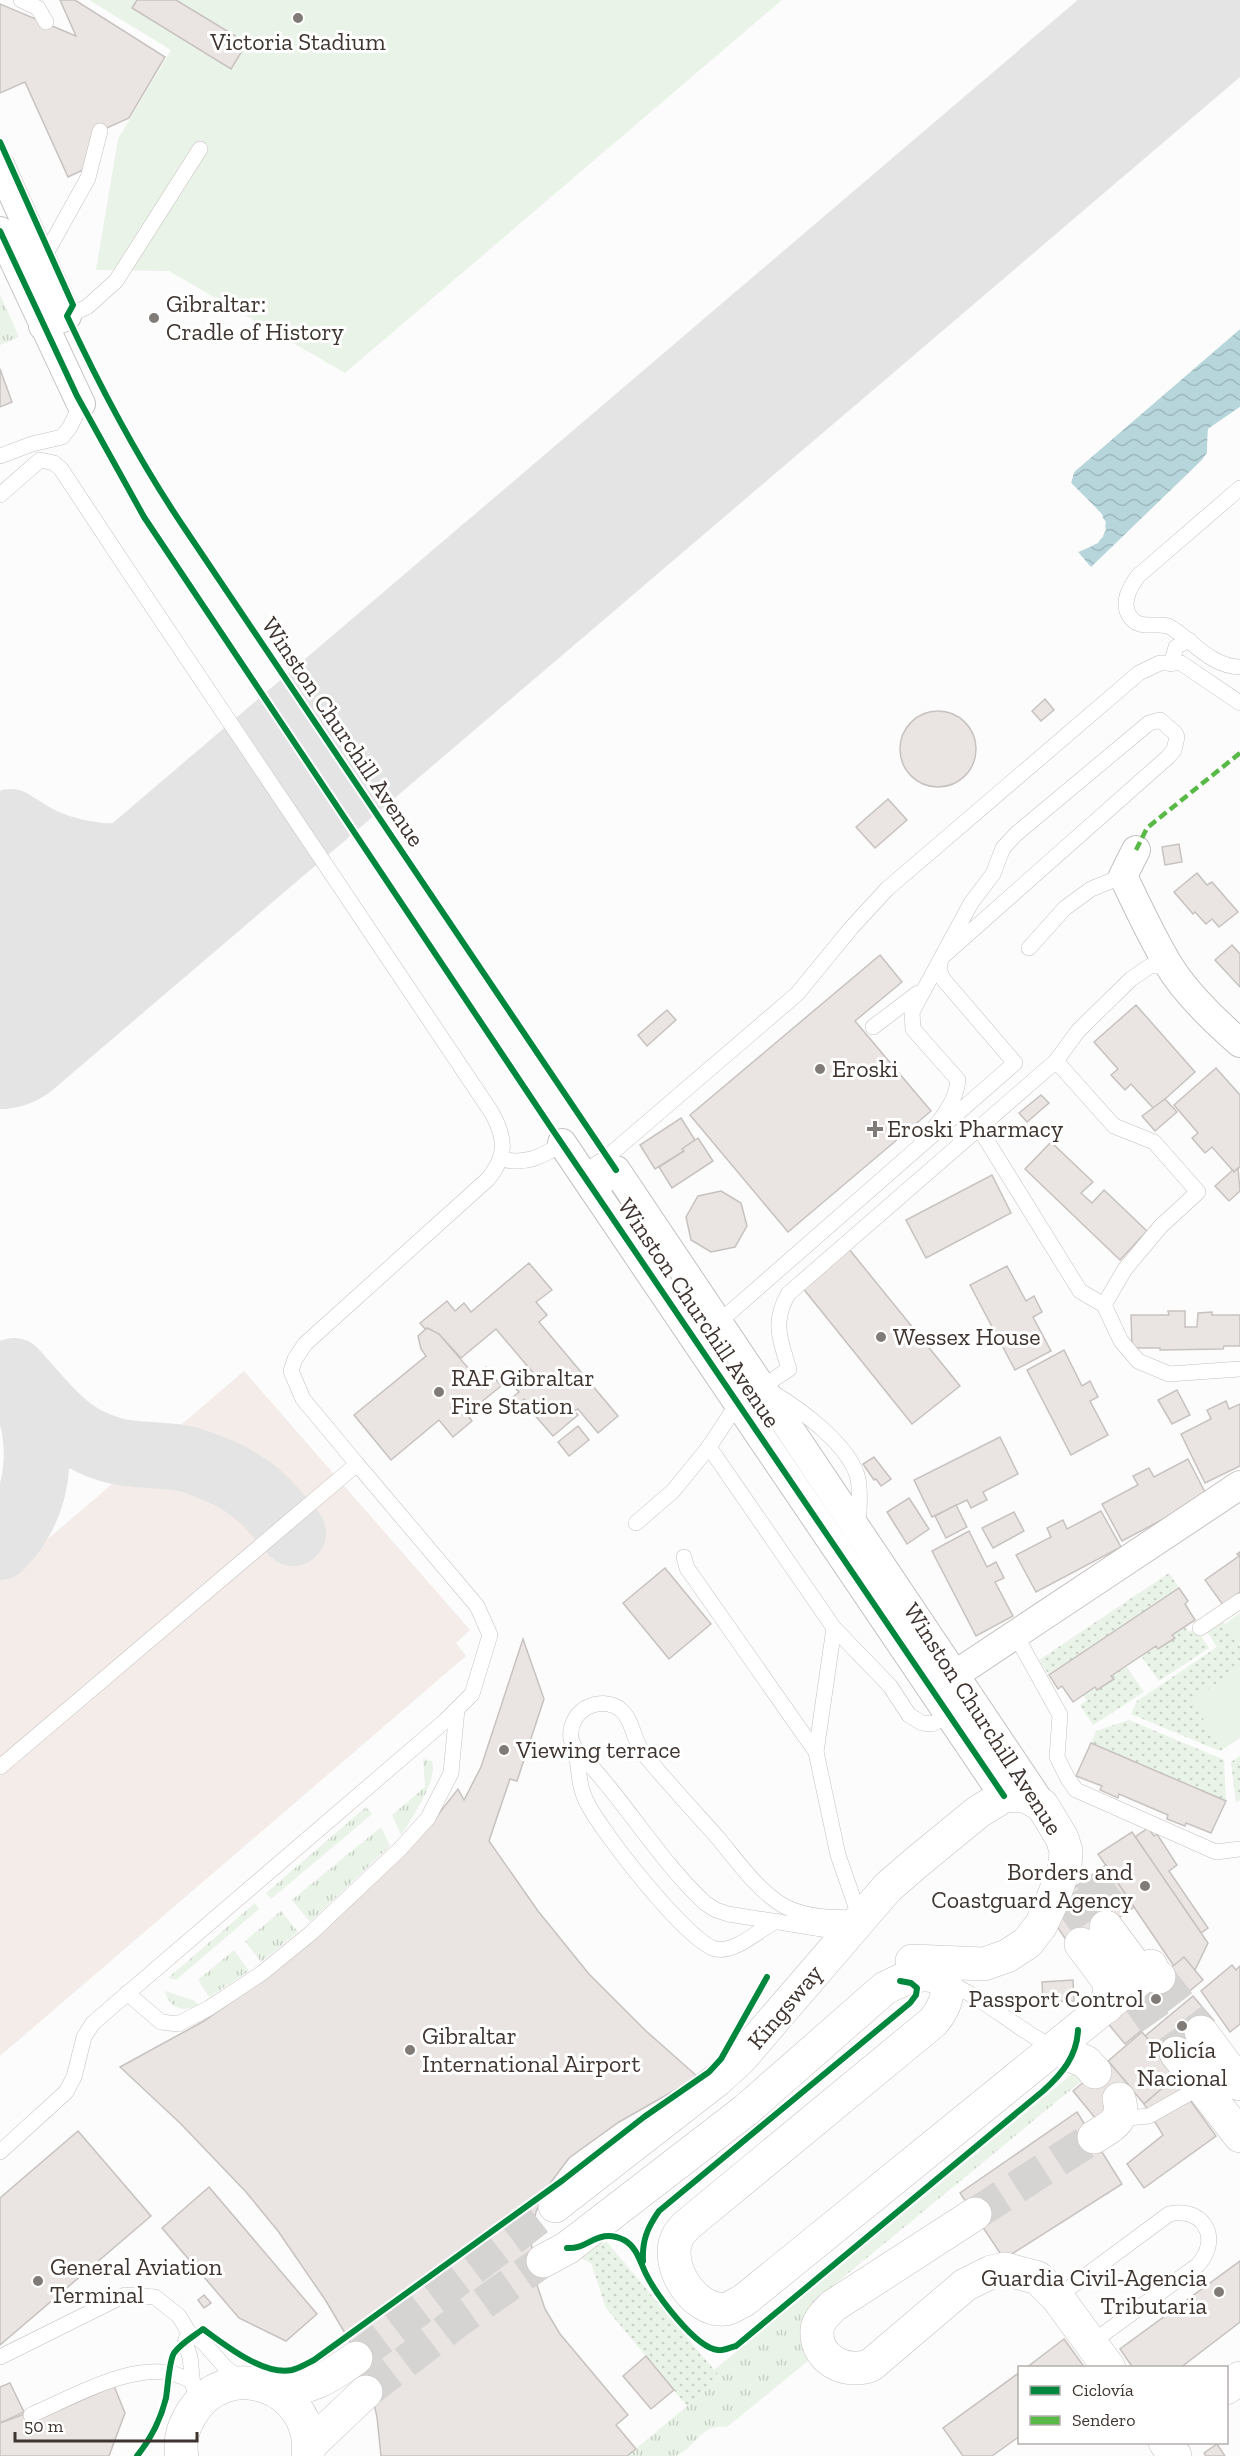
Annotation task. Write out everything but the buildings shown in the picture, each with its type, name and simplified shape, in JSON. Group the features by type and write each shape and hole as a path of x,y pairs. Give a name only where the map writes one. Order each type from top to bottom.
{"highway":[{"path":"1004,1796 1023,1795 1042,1804"},
{"name":"Kingsway","path":"555,2206 740,2060 888,1887 978,1812 1004,1796"},
{"name":"Winston Churchill Avenue","path":"1027,1943 1066,1884 1042,1804"},
{"path":"1100,1931 1138,1985 1111,1984 1100,1931"},
{"name":"Kingsway","path":"940,1980 927,1975 911,1977 885,1988 746,2110 567,2248 543,2261 560,2238 777,2064 864,1978 888,1964 915,1961 984,1964 1007,1956 1027,1943"},
{"path":"940,1980 947,1988 948,2000 943,2011 933,2022 687,2225 677,2237 674,2251 677,2269 696,2298 710,2307 727,2309 743,2301 1054,2048 1138,1985"},
{"path":"1201,2032 1228,2075 1240,2136"},
{"path":"1054,2048 1086,2062 1095,2072"},
{"path":"1176,2053 1228,2075"},
{"path":"975,2214 833,2306 821,2318 817,2329 823,2350 829,2359 838,2366 850,2370 871,2365 965,2285 991,2271 1005,2269 1038,2278 1057,2297 1100,2355"},
{"path":"180,2455 193,2398 216,2390 260,2386 294,2390 312,2386 356,2358"},
{"path":"1228,2387 1240,2378"},
{"path":"260,2386 289,2400 300,2413 307,2428 309,2450"},
{"path":"309,2450 366,2392"}],"street":[{"path":"0,165 43,259 55,321 81,404"},
{"path":"0,231 55,321"},
{"path":"1136,850 1123,876 1169,966 1218,1023 1240,1042"},
{"name":"Winston Churchill Avenue","path":"562,1143 1004,1796"},
{"name":"Winston Churchill Avenue","path":"587,1180 616,1170 1042,1804"},
{"path":"932,1691 1240,1485"}],"lane":[{"path":"21,0 38,8 46,22"},
{"path":"43,259 88,178 100,131"},
{"path":"55,321 87,307 116,280 200,149"},
{"path":"0,456 32,444 62,437 70,428 81,404"},
{"path":"0,495 40,460 54,463 69,479 492,1113 502,1137 501,1158 488,1179 305,1344 295,1359 291,1371 303,1399 477,1606 490,1635 472,1694 93,2023 84,2037 74,2077 66,2092 0,2152"},
{"path":"1240,488 1138,576 1127,594 1127,610 1134,622 1140,625 1168,626 1212,658 1227,665 1240,667"},
{"path":"1172,663 1176,647 1189,640"},
{"path":"587,1180 607,1157 796,994 887,889 1138,673 1160,663 1181,663 1240,703"},
{"path":"719,1322 987,1089 1016,1063 943,979 939,970 941,958 1168,757 1174,750 1177,737 1166,723 1160,720 1149,723 1016,834 1003,848 993,874 971,903 921,991 912,1012 913,1029 967,1088 974,1091 987,1089"},
{"path":"1029,948 1065,908 1091,889 1123,876"},
{"path":"636,1523 673,1491 709,1447 738,1403 789,1369 778,1326 779,1315 788,1294 1056,1061 1078,1031 1131,979 1150,966 1169,966"},
{"path":"873,1027 921,991 940,982 950,987"},
{"path":"1056,1061 1114,1126 1154,1142 1198,1192 1161,1226 1125,1269 1104,1305"},
{"path":"919,1147 949,1108 957,1090 958,1080"},
{"path":"979,1128 1080,1291 1104,1305 1121,1341 1138,1361 1169,1374 1240,1369"},
{"path":"501,1158 513,1161 532,1160 542,1157 562,1143"},
{"path":"709,1447 834,1628 890,1686 909,1715 915,1720 932,1724 949,1715"},
{"path":"0,1767 357,1464"},
{"path":"684,1557 687,1568 816,1752"},
{"path":"1200,1628 1240,1601"},
{"path":"834,1628 816,1752 838,1855 860,1918 838,1918 792,1909 771,1896 746,1871 641,1751 631,1725 619,1708 599,1703 588,1707 579,1714 571,1730 571,1741 576,1750 599,1773 642,1831 705,1903 728,1914 828,1929 835,1940 834,1949"},
{"path":"1015,1634 1060,1715 1057,1757 1076,1790 1216,1852 1240,1849"},
{"path":"127,1994 161,2022 178,2024 210,2008 262,1973 311,1933 400,1849 428,1818 452,1773 457,1709"},
{"path":"576,1750 579,1780 590,1809 649,1887 696,1938 716,1950 728,1949 738,1946 758,1930 776,1922"},
{"path":"940,1980 961,1988 1035,2038 1054,2048"},
{"path":"1110,2119 1149,2116 1228,2075"},
{"path":"1057,2297 1169,2214 1187,2213 1203,2223 1210,2240 1205,2258 1100,2355"},
{"path":"0,2357 125,2295 155,2296 179,2316 189,2333 202,2341 225,2367 260,2386"},
{"path":"189,2333 185,2342 190,2357 193,2398"},
{"path":"31,2415 80,2394 144,2373 171,2372 187,2379 193,2398"},
{"path":"67,2406 80,2394"}],"shaded area":[{"path":"244,1371 470,1630 456,1643 466,1656 0,2056 0,1580"}],"green space":[{"path":"89,0 782,0 345,373 169,271 96,270 118,139 171,50"},
{"path":"0,294 19,337 0,345"},
{"path":"1169,1573 1179,1588 1049,1675 1039,1660"},
{"path":"1240,1613 1240,1647 1225,1624"},
{"path":"1222,1619 1240,1647 1240,1668 1192,1700 1223,1749 1220,1751 1131,1714 1137,1701 1217,1647 1206,1630"},
{"path":"1185,1627 1189,1632 1196,1628 1209,1648 1159,1681 1141,1656 1156,1646 1158,1649 1174,1639 1172,1635"},
{"path":"1126,1666 1144,1692 1093,1725 1080,1705 1087,1700 1083,1695 1095,1687 1098,1690 1113,1679 1111,1676"},
{"path":"1240,1668 1240,1738 1223,1749 1191,1700"},
{"path":"1129,1720 1224,1760 1226,1801 1091,1743 1096,1731"},
{"path":"1240,1756 1240,1800 1236,1803 1231,1762"},
{"path":"423,1759 432,1761 432,1778 423,1799 401,1835 392,1815 425,1787"},
{"path":"366,1807 372,1814 271,1899 266,1893"},
{"path":"381,1827 390,1846 310,1922 292,1900"},
{"path":"255,1903 259,1909 176,1980 168,1978"},
{"path":"281,1911 298,1932 261,1962 245,1941"},
{"path":"234,1950 249,1971 209,1997 198,1980"},
{"path":"165,1991 195,2001 198,2005 187,2009 177,2007 167,1997"},
{"path":"1072,2074 1084,2079 834,2285 808,2319 805,2336 808,2361 727,2427 718,2427 704,2432 682,2453 675,2456 627,2456 721,2378 714,2370"},
{"path":"607,2242 721,2378 687,2406 606,2308 591,2263 578,2257 590,2248"}],"water":[{"path":"1240,329 1240,407 1208,429 1207,453 1202,460 1091,568 1078,552 1098,543 1106,530 1102,514 1071,483 1074,472"}],"pier":[{"path":"1240,326 1240,329 1074,472 1071,483 1095,507 1106,522 1103,537 1092,546 1078,552 1091,567 1202,460 1207,453 1208,429 1240,407 1240,410 1211,431 1210,454 1205,462 1093,570 1089,570 1075,551 1101,536 1103,523 1093,509 1068,485 1071,471"}],"taxiway":[{"path":"0,1007 21,959 25,937 25,894 11,822 39,839 81,853 102,856 143,855 183,846 262,804"},
{"path":"14,1371 55,1416 83,1438 121,1452 185,1458 219,1471 244,1484 264,1500 293,1533"},
{"path":"0,1547 15,1528 26,1507 33,1486 36,1464 36,1441 32,1418 26,1396 16,1374"}],"runway":[{"path":"0,1027 1204,0"}],"tunnel":[{"path":"1090,1877 1118,1918"},
{"path":"1067,1897 1094,1935"},
{"path":"1159,1977 1201,2032"},
{"path":"1136,1996 1176,2053"},
{"path":"975,2214 1094,2137"},
{"path":"356,2358 555,2206"},
{"path":"366,2392 458,2321 543,2261"}],"marked path":[{"path":"1136,850 1147,828 1240,753"}],"cycle path":[{"path":"0,142 73,305 67,316 135,449 183,526 616,1170"},
{"path":"0,231 77,396 144,517 550,1126 1004,1796"},
{"path":"137,2456 151,2436 161,2413 166,2398 172,2357 177,2349 188,2340 203,2329 245,2358 281,2371 292,2370 314,2360 563,2180 644,2117 709,2072 721,2059 767,1977"},
{"path":"643,2261 646,2235 659,2211 910,2003 916,1995 917,1988 911,1983 900,1981"},
{"path":"567,2248 581,2246 607,2236 624,2240 635,2251 658,2294 677,2319 698,2340 718,2350 736,2346 1043,2091 1067,2064 1075,2048 1078,2030"}],"place":[{"name":"Victoria Stadium","path":"298,18"},
{"name":"Gibraltar: Cradle of History","path":"154,318"},
{"name":"Eroski","path":"820,1069"},
{"name":"Eroski Pharmacy","path":"875,1129"},
{"name":"Wessex House","path":"881,1337"},
{"name":"RAF Gibraltar Fire Station","path":"439,1392"},
{"name":"Viewing terrace","path":"504,1750"},
{"name":"Borders and Coastguard Agency","path":"1145,1886"},
{"name":"Passport Control","path":"1156,1999"},
{"name":"Policía Nacional","path":"1182,2026"},
{"name":"Gibraltar International Airport","path":"410,2050"},
{"name":"General Aviation Terminal","path":"38,2281"},
{"name":"Guardia Civil-Agencia Tributaria","path":"1219,2292"}]}
